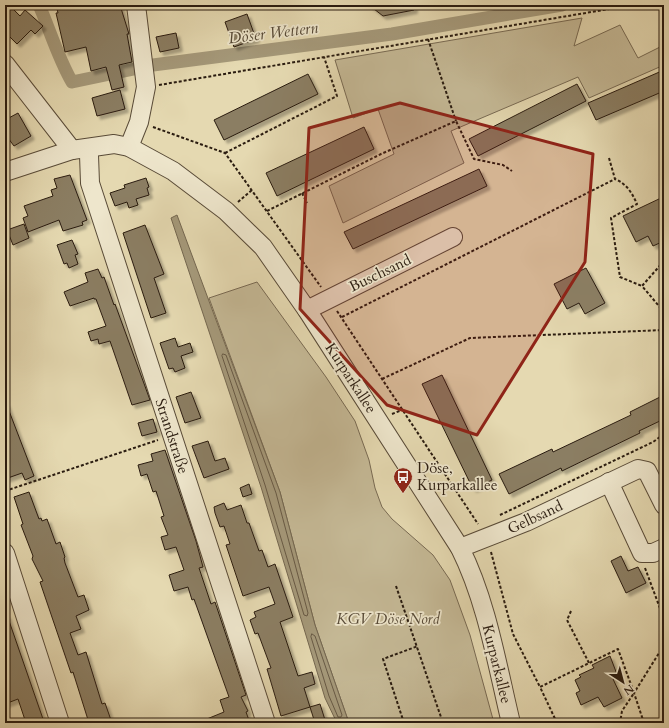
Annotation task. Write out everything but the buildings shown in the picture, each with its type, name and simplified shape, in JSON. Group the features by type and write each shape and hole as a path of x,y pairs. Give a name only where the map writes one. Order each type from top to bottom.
{"street":[{"path":"129,147 139,122 146,83 136,5"},
{"path":"5,64 80,149"},
{"name":"Kurparkallee","path":"5,172 80,149 114,144 129,147 173,171 226,211 263,247 307,310 460,548 470,568 480,598 511,723"},
{"name":"Strandstraße","path":"80,149 89,154 90,184 266,723"},
{"name":"Buschsand","path":"307,310 453,237"},
{"name":"Gelbsand","path":"460,548 526,522 638,469 647,471 664,505"},
{"path":"609,482 642,553 653,553 664,548"},
{"path":"5,553 60,723"}],"path":[{"path":"146,83 324,57 632,5"},
{"path":"660,5 664,14"},
{"path":"428,39 456,120 474,159 503,165 512,171"},
{"path":"225,153 338,96 324,57"},
{"path":"267,211 381,154 456,120"},
{"path":"609,158 615,179"},
{"path":"342,317 615,179 623,182 637,204 611,218 620,277 642,286 664,312"},
{"path":"226,211 252,190"},
{"path":"302,193 307,203"},
{"path":"642,286 664,261"},
{"path":"382,379 470,338 664,330"},
{"path":"500,515 653,442 664,434"},
{"path":"5,491 172,436"},
{"path":"487,538 513,634 557,723"},
{"path":"642,553 646,576 664,619"},
{"path":"396,586 418,646 443,723"},
{"path":"571,611 567,620 589,663"},
{"path":"620,723 622,711 664,645"},
{"path":"404,723 383,659 418,646"},
{"path":"540,687 618,649 644,723"}],"highlighted area":[{"path":"400,103 593,154 585,262 477,435 387,405 300,309 309,128"}],"green space":[{"path":"582,18 574,46 620,25 638,58 664,45 664,65 589,98 578,77 451,131 464,163 343,223 329,186 394,154 378,109 353,118 335,60"},
{"name":"KGV Döse Nord","path":"257,282 326,377 355,421 369,460 375,488 382,507 392,519 433,555 450,580 470,635 494,723 349,723 315,625 280,492 209,298"}],"water":[{"path":"177,215 280,492 315,625 349,723 337,723 325,698 261,487 171,218"}],"waterway":[{"name":"Döser Wettern","path":"39,5 58,54 72,82 153,65 392,34 562,5"}],"place":[{"name":"Döse, Kurparkallee","path":"403,494"}]}
